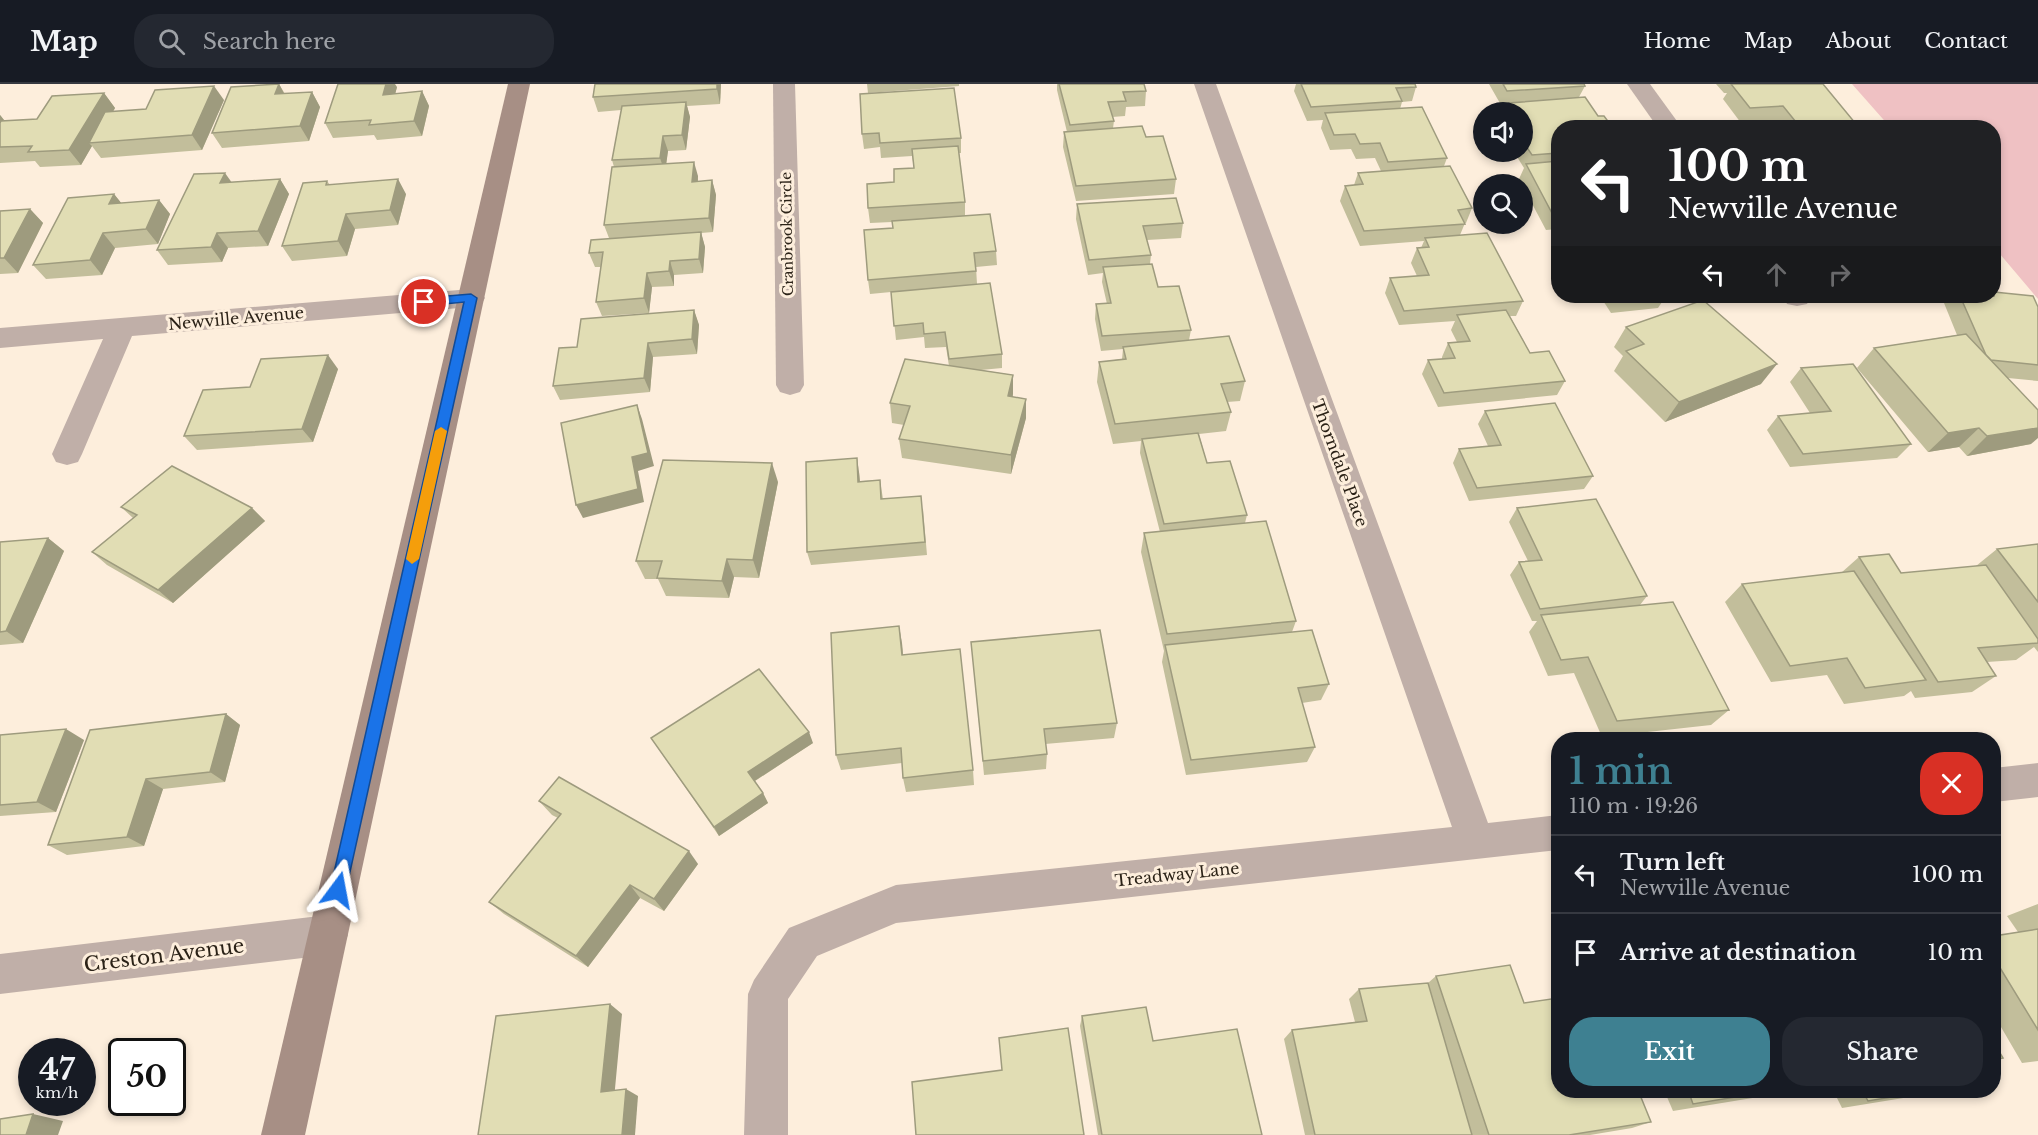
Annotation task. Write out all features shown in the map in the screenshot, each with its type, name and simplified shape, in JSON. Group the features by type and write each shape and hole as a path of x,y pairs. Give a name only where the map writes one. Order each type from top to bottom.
{"main road":[{"path":"283,1135 519,84"}],"street":[{"name":"Cranbrook Circle","path":"784,84 790,385"},
{"name":"Thorndale Place","path":"1205,84 1476,842"},
{"path":"1638,84 1664,120"},
{"name":"Newville Avenue","path":"0,338 471,298"},
{"path":"67,454 122,328"},
{"path":"2001,784 2038,780"},
{"name":"Treadway Lane","path":"766,1135 768,994 803,942 896,904 1551,834"},
{"name":"Creston Avenue","path":"0,974 327,935"}],"shaded area":[{"path":"1852,84 2038,84 2038,299 2001,255 2001,120 1884,120"}],"building":[{"path":"279,84 275,94 312,92 300,126 212,133 231,87"},
{"path":"338,84 386,84 383,95 422,91 414,121 369,125 371,120 325,123"},
{"path":"595,84 717,84 717,89 593,97"},
{"path":"1059,84 1144,84 1146,91 1123,92 1126,101 1108,102 1114,121 1070,125"},
{"path":"1301,84 1415,84 1416,87 1396,88 1402,101 1311,107"},
{"path":"1503,84 1584,84 1585,86 1507,91"},
{"path":"1731,84 1823,84 1853,120 1794,120 1783,106 1750,108"},
{"path":"214,86 192,135 89,143 105,112 146,109 155,90"},
{"path":"954,88 961,138 880,143 879,133 862,134 860,94"},
{"path":"104,93 69,150 28,152 32,146 0,147 1,121 37,119 52,96"},
{"path":"1585,97 1598,116 1604,116 1607,120 1551,120 1551,154 1533,155 1533,102 1522,102"},
{"path":"686,102 682,135 663,136 660,158 612,160 622,106"},
{"path":"1422,107 1447,158 1388,162 1380,143 1360,144 1355,134 1334,135 1325,113"},
{"path":"1142,126 1146,137 1163,136 1176,179 1076,186 1064,132"},
{"path":"958,146 965,202 868,208 867,184 894,182 894,169 914,168 912,149"},
{"path":"694,162 692,182 712,180 709,218 604,225 612,167"},
{"path":"1551,162 1551,211 1533,174 1526,164"},
{"path":"1450,166 1472,208 1458,210 1465,224 1364,231 1345,186 1363,184 1358,173"},
{"path":"225,173 220,183 280,179 258,231 217,233 211,247 157,250 194,174"},
{"path":"398,179 390,210 346,214 338,241 282,246 303,183 327,181 326,185"},
{"path":"114,194 109,204 159,200 146,229 103,233 90,260 33,265 68,198"},
{"path":"1176,198 1183,223 1143,226 1151,255 1089,260 1077,204"},
{"path":"30,209 4,258 0,258 0,211"},
{"path":"990,214 996,251 974,253 976,271 868,280 864,230 893,228 892,221"},
{"path":"701,232 699,259 670,261 669,271 647,273 644,298 596,302 603,252 589,253 591,240"},
{"path":"1488,234 1523,301 1404,311 1390,278 1429,275 1417,248 1429,247 1425,238"},
{"path":"1152,264 1158,287 1179,286 1191,330 1102,336 1096,304 1111,303 1103,267"},
{"path":"990,283 1002,354 949,359 945,332 924,334 923,323 894,326 891,292"},
{"path":"2001,293 2033,296 2038,307 2038,365 1991,360 1986,355 1963,303 2001,303"},
{"path":"1694,303 1706,303 1777,364 1679,402 1626,351 1644,344 1626,327"},
{"path":"694,310 692,339 648,343 644,378 553,386 559,348 577,347 581,319"},
{"path":"1506,310 1530,353 1549,351 1565,381 1444,393 1428,360 1455,358 1448,343 1470,341 1457,315"},
{"path":"1966,334 2038,410 2038,428 1987,436 1979,428 1948,433 1874,348"},
{"path":"1229,336 1245,381 1221,384 1231,412 1115,424 1099,362 1126,359 1123,347"},
{"path":"328,355 302,429 184,436 203,390 250,387 261,359"},
{"path":"905,359 1013,375 1008,396 1026,399 1011,455 899,439 910,406 890,403"},
{"path":"1853,364 1911,444 1803,454 1778,416 1831,411 1801,368"},
{"path":"1555,403 1593,476 1477,488 1459,449 1501,445 1485,411"},
{"path":"637,405 648,453 632,457 638,489 576,505 561,423"},
{"path":"1198,433 1207,463 1230,461 1247,515 1164,524 1142,439"},
{"path":"857,458 858,482 880,480 881,499 921,496 925,542 807,552 806,462"},
{"path":"663,460 772,463 753,560 727,559 722,581 657,578 662,561 636,561"},
{"path":"172,466 252,508 158,590 92,552 137,515 121,507"},
{"path":"1596,499 1647,596 1540,609 1519,562 1542,560 1517,508"},
{"path":"1266,521 1296,621 1167,634 1144,533"},
{"path":"48,538 6,631 0,632 0,542"},
{"path":"2038,544 2038,602 1997,549"},
{"path":"1889,554 1901,573 1986,565 2038,639 2038,643 1978,648 1996,676 1938,682 1859,557"},
{"path":"1854,571 1926,680 1865,688 1847,658 1790,666 1742,584"},
{"path":"1673,602 1729,710 1617,721 1588,657 1561,660 1541,615"},
{"path":"899,626 902,655 960,649 973,770 903,778 901,748 836,755 831,633"},
{"path":"1100,630 1117,723 1044,729 1047,754 983,761 971,642"},
{"path":"1312,630 1329,684 1298,688 1315,747 1191,760 1165,645"},
{"path":"759,669 809,732 748,772 763,793 714,827 651,738"},
{"path":"226,714 210,772 146,779 127,837 48,845 90,730"},
{"path":"66,729 37,802 0,805 0,735"},
{"path":"559,777 689,851 654,899 630,885 576,956 489,902 561,814 539,801"},
{"path":"2038,929 2038,1030 2001,969 2001,935"},
{"path":"1510,965 1524,1003 1551,999 1551,1098 1641,1098 1651,1122 1569,1135 1489,1135 1436,976"},
{"path":"1428,983 1472,1135 1315,1135 1292,1030 1367,1021 1359,989"},
{"path":"610,1004 601,1092 626,1089 622,1135 478,1135 496,1016"},
{"path":"1146,1007 1153,1041 1237,1029 1262,1135 1102,1135 1082,1016"},
{"path":"1068,1028 1084,1135 916,1135 912,1082 1002,1070 999,1038"},
{"path":"1691,1098 1729,1098 1693,1104"},
{"path":"1866,1098 1886,1098 1868,1101"},
{"path":"32,1116 26,1135 0,1135 0,1119"}],"slow traffic":[{"path":"412,559 441,431"}],"route":[{"path":"338,890 471,298 424,302"}]}
